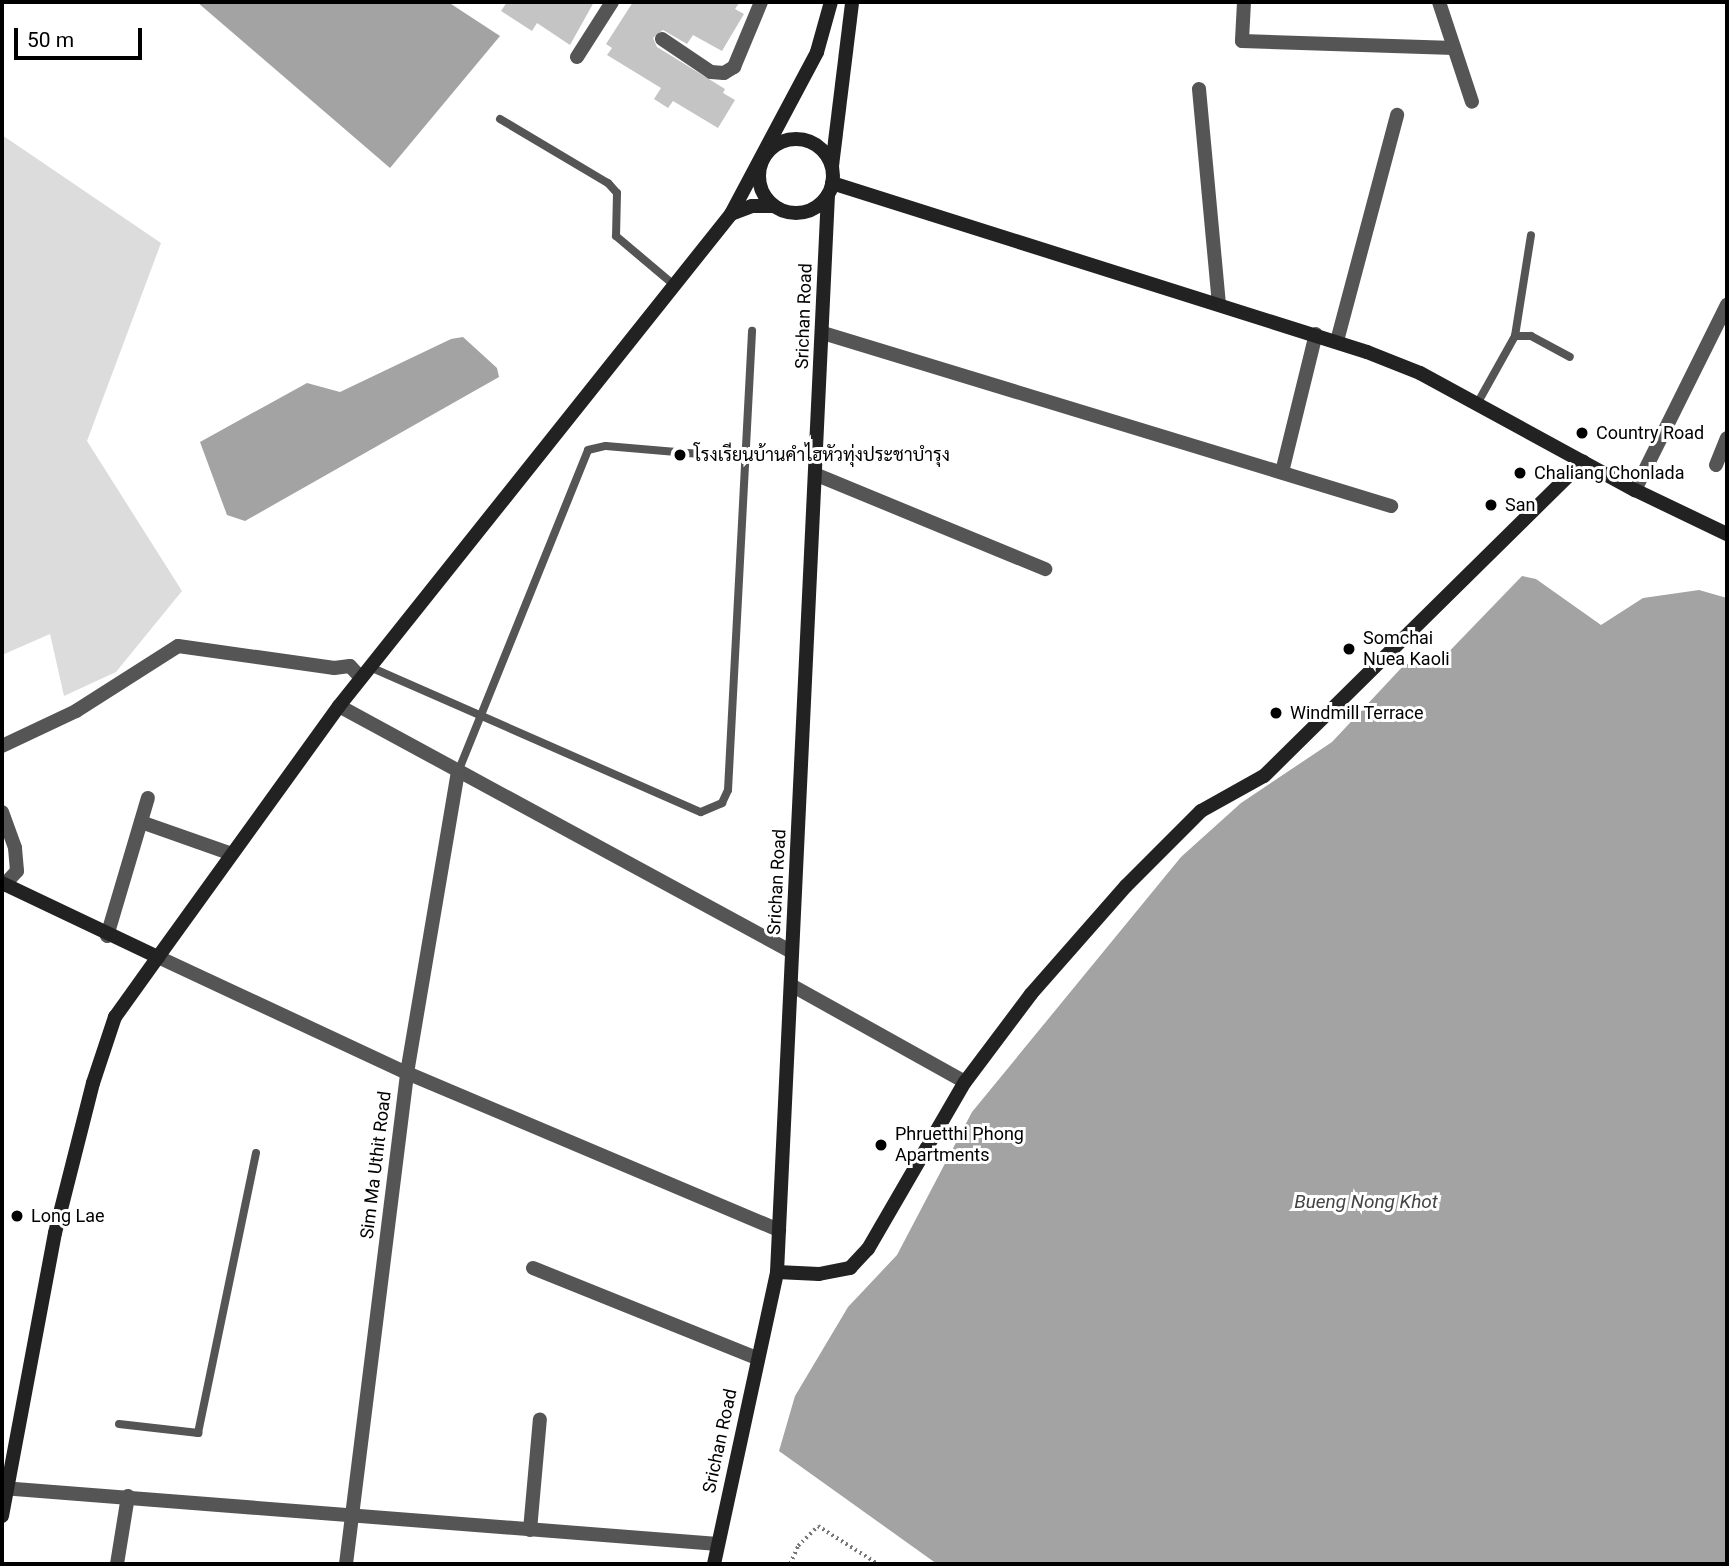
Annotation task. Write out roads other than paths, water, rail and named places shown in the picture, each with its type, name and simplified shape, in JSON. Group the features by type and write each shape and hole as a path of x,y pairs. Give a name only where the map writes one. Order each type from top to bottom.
{"street":[{"path":"577,57 612,2"},
{"path":"662,39 711,72 724,73 734,67 761,2"},
{"path":"2,1516 3,1488 55,1233 93,1083 115,1017 339,706 731,214 764,157 817,52 831,2"},
{"path":"802,213 830,189 852,2"},
{"path":"1439,2 1472,102"},
{"path":"1245,3 1242,41 1454,47"},
{"path":"1199,89 1219,304"},
{"path":"1337,341 1397,115"},
{"path":"774,206 761,188 764,157 783,141 807,141 818,146 832,166"},
{"path":"830,189 1337,341 1420,373 1635,490 1727,534"},
{"name":"Srichan Road","path":"714,1564 776,1272 830,189"},
{"path":"731,214 752,206 774,206 802,213 818,226 826,250"},
{"path":"1635,490 1727,305"},
{"path":"824,333 1391,506"},
{"path":"1282,472 1316,334"},
{"path":"1716,465 1727,438"},
{"path":"776,1272 819,1274 850,1268 867,1249 965,1082 1031,994 1126,886 1201,811 1264,776 1583,461"},
{"path":"817,475 1045,569"},
{"path":"2,746 76,711 178,646 334,668 350,666 366,672"},
{"path":"339,706 792,952"},
{"name":"Sim Ma Uthit Road","path":"345,1564 407,1073 458,772"},
{"path":"107,936 148,799"},
{"path":"2,812 15,848 16,871 3,884 107,936 407,1073 779,1230"},
{"path":"141,822 232,854"},
{"path":"791,985 965,1082"},
{"path":"533,1268 757,1357"},
{"path":"530,1530 540,1419"},
{"path":"3,1488 718,1544"},
{"path":"117,1564 128,1496"}],"lane":[{"path":"500,119 608,183 617,193 616,236 674,285"},
{"path":"1478,404 1514,336 1531,235"},
{"path":"366,672 480,715 701,812 722,803 728,790 752,331"},
{"path":"1514,336 1531,336 1570,357"},
{"path":"458,772 588,450 606,446 746,458"},
{"path":"120,1424 198,1433 256,1153"}],"water":[{"path":"197,2 448,2 500,36 390,168"},
{"path":"463,337 497,368 499,377 245,521 227,515 200,442 307,383 340,392 451,339"},
{"name":"Bueng Nong Khot","path":"1522,576 1536,579 1601,625 1643,598 1699,590 1727,598 1727,1564 937,1564 779,1451 795,1396 848,1307 897,1255 972,1112 1181,857 1241,803 1332,742 1405,664 1438,663"}],"place":[{"name":"Country Road","path":"1582,433"},
{"name":"โรงเรียนบ้านคำไฮหัวทุ่งประชาบำรุง","path":"680,455"},
{"name":"Chaliang Chonlada","path":"1520,473"},
{"name":"San","path":"1491,505"},
{"name":"Somchai Nuea Kaoli","path":"1349,649"},
{"name":"Windmill Terrace","path":"1276,713"},
{"name":"Phruetthi Phong Apartments","path":"881,1145"},
{"name":"Long Lae","path":"17,1216"}]}
